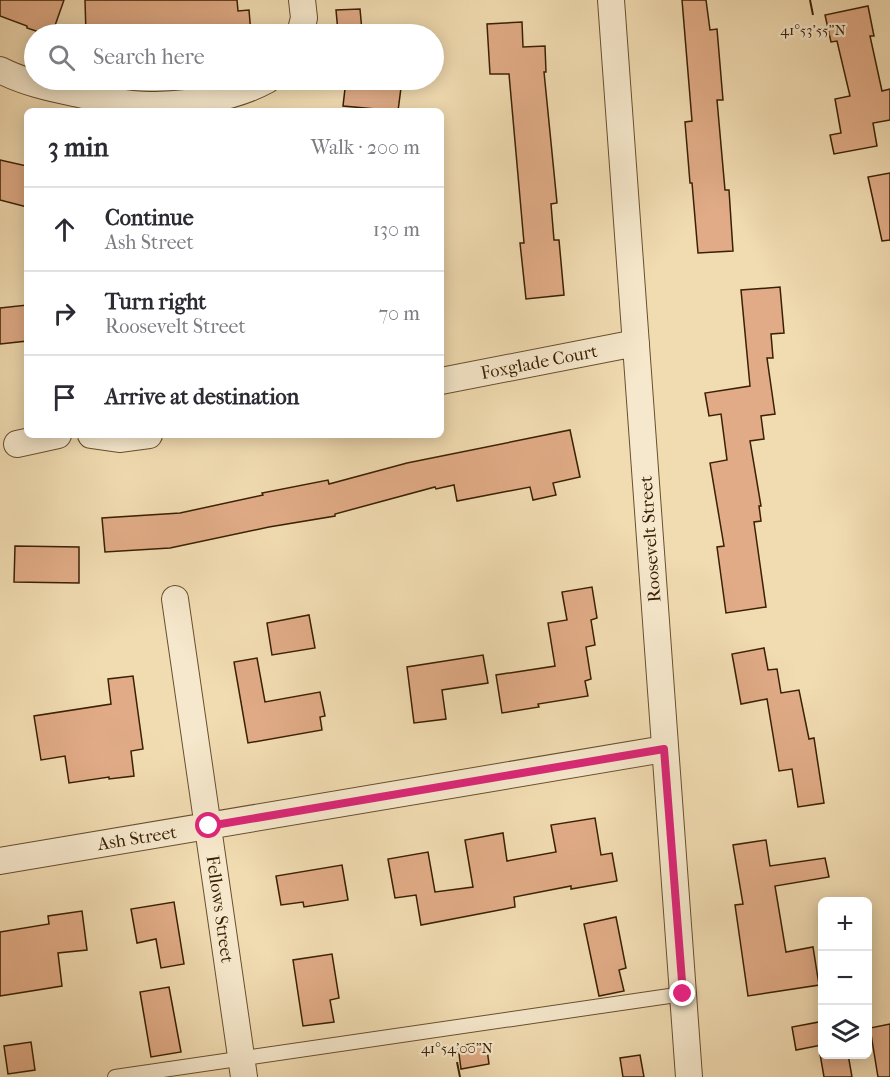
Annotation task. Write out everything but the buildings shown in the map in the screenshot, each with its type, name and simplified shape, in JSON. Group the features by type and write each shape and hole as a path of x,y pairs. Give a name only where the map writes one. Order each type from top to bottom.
{"street":[{"path":"302,0 302,24"},
{"name":"Roosevelt Street","path":"611,0 689,1077"},
{"path":"0,70 24,79"},
{"path":"59,90 107,100 154,106 208,100 248,90"},
{"name":"Foxglade Court","path":"444,380 636,343"},
{"path":"17,444 44,438"},
{"name":"Fellows Street","path":"175,599 242,1067"},
{"name":"Ash Street","path":"0,861 664,749"}],"lane":[{"path":"115,1077 242,1067 683,994"}],"route":[{"path":"209,826 664,749 683,994"}]}
